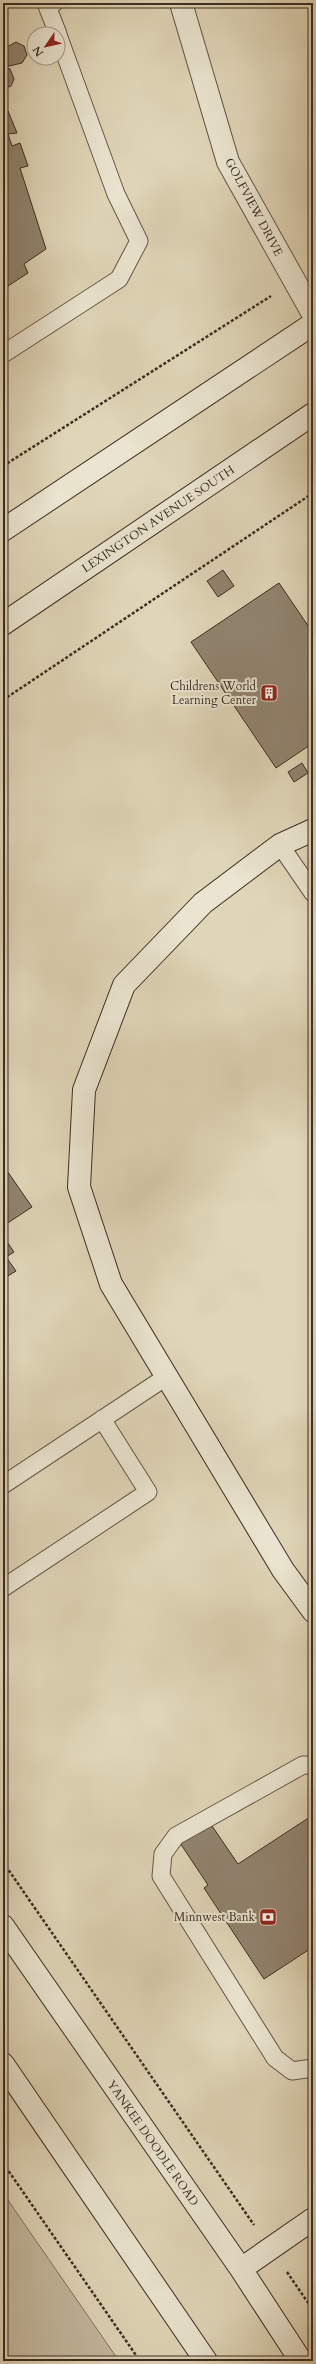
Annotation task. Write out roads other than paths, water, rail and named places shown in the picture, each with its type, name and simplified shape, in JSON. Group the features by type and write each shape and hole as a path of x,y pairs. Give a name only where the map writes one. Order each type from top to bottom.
{"street":[{"name":"GOLFVIEW DRIVE","path":"181,3 228,162 313,314"},
{"path":"3,530 313,324"},
{"name":"LEXINGTON AVENUE SOUTH","path":"3,624 313,414"},
{"path":"313,830 280,844 203,902 124,985 84,1090 79,1186 111,1284 283,1570 313,1610"},
{"name":"YANKEE DOODLE ROAD","path":"3,1926 241,2269 301,2361"},
{"path":"3,2064 206,2361"},
{"path":"241,2269 313,2219"}],"lane":[{"path":"49,4 56,26"},
{"path":"3,354 119,279 139,241 116,194 66,56"},
{"path":"280,844 313,893"},
{"path":"3,1485 166,1377"},
{"path":"3,1588 148,1492 102,1419"},
{"path":"313,1765 303,1765 176,1836 163,1854 161,1876 275,2058 292,2071 313,2068"}],"place":[{"name":"Childrens World Learning Center","path":"269,693"},
{"name":"Minnwest Bank","path":"268,1917"}]}
